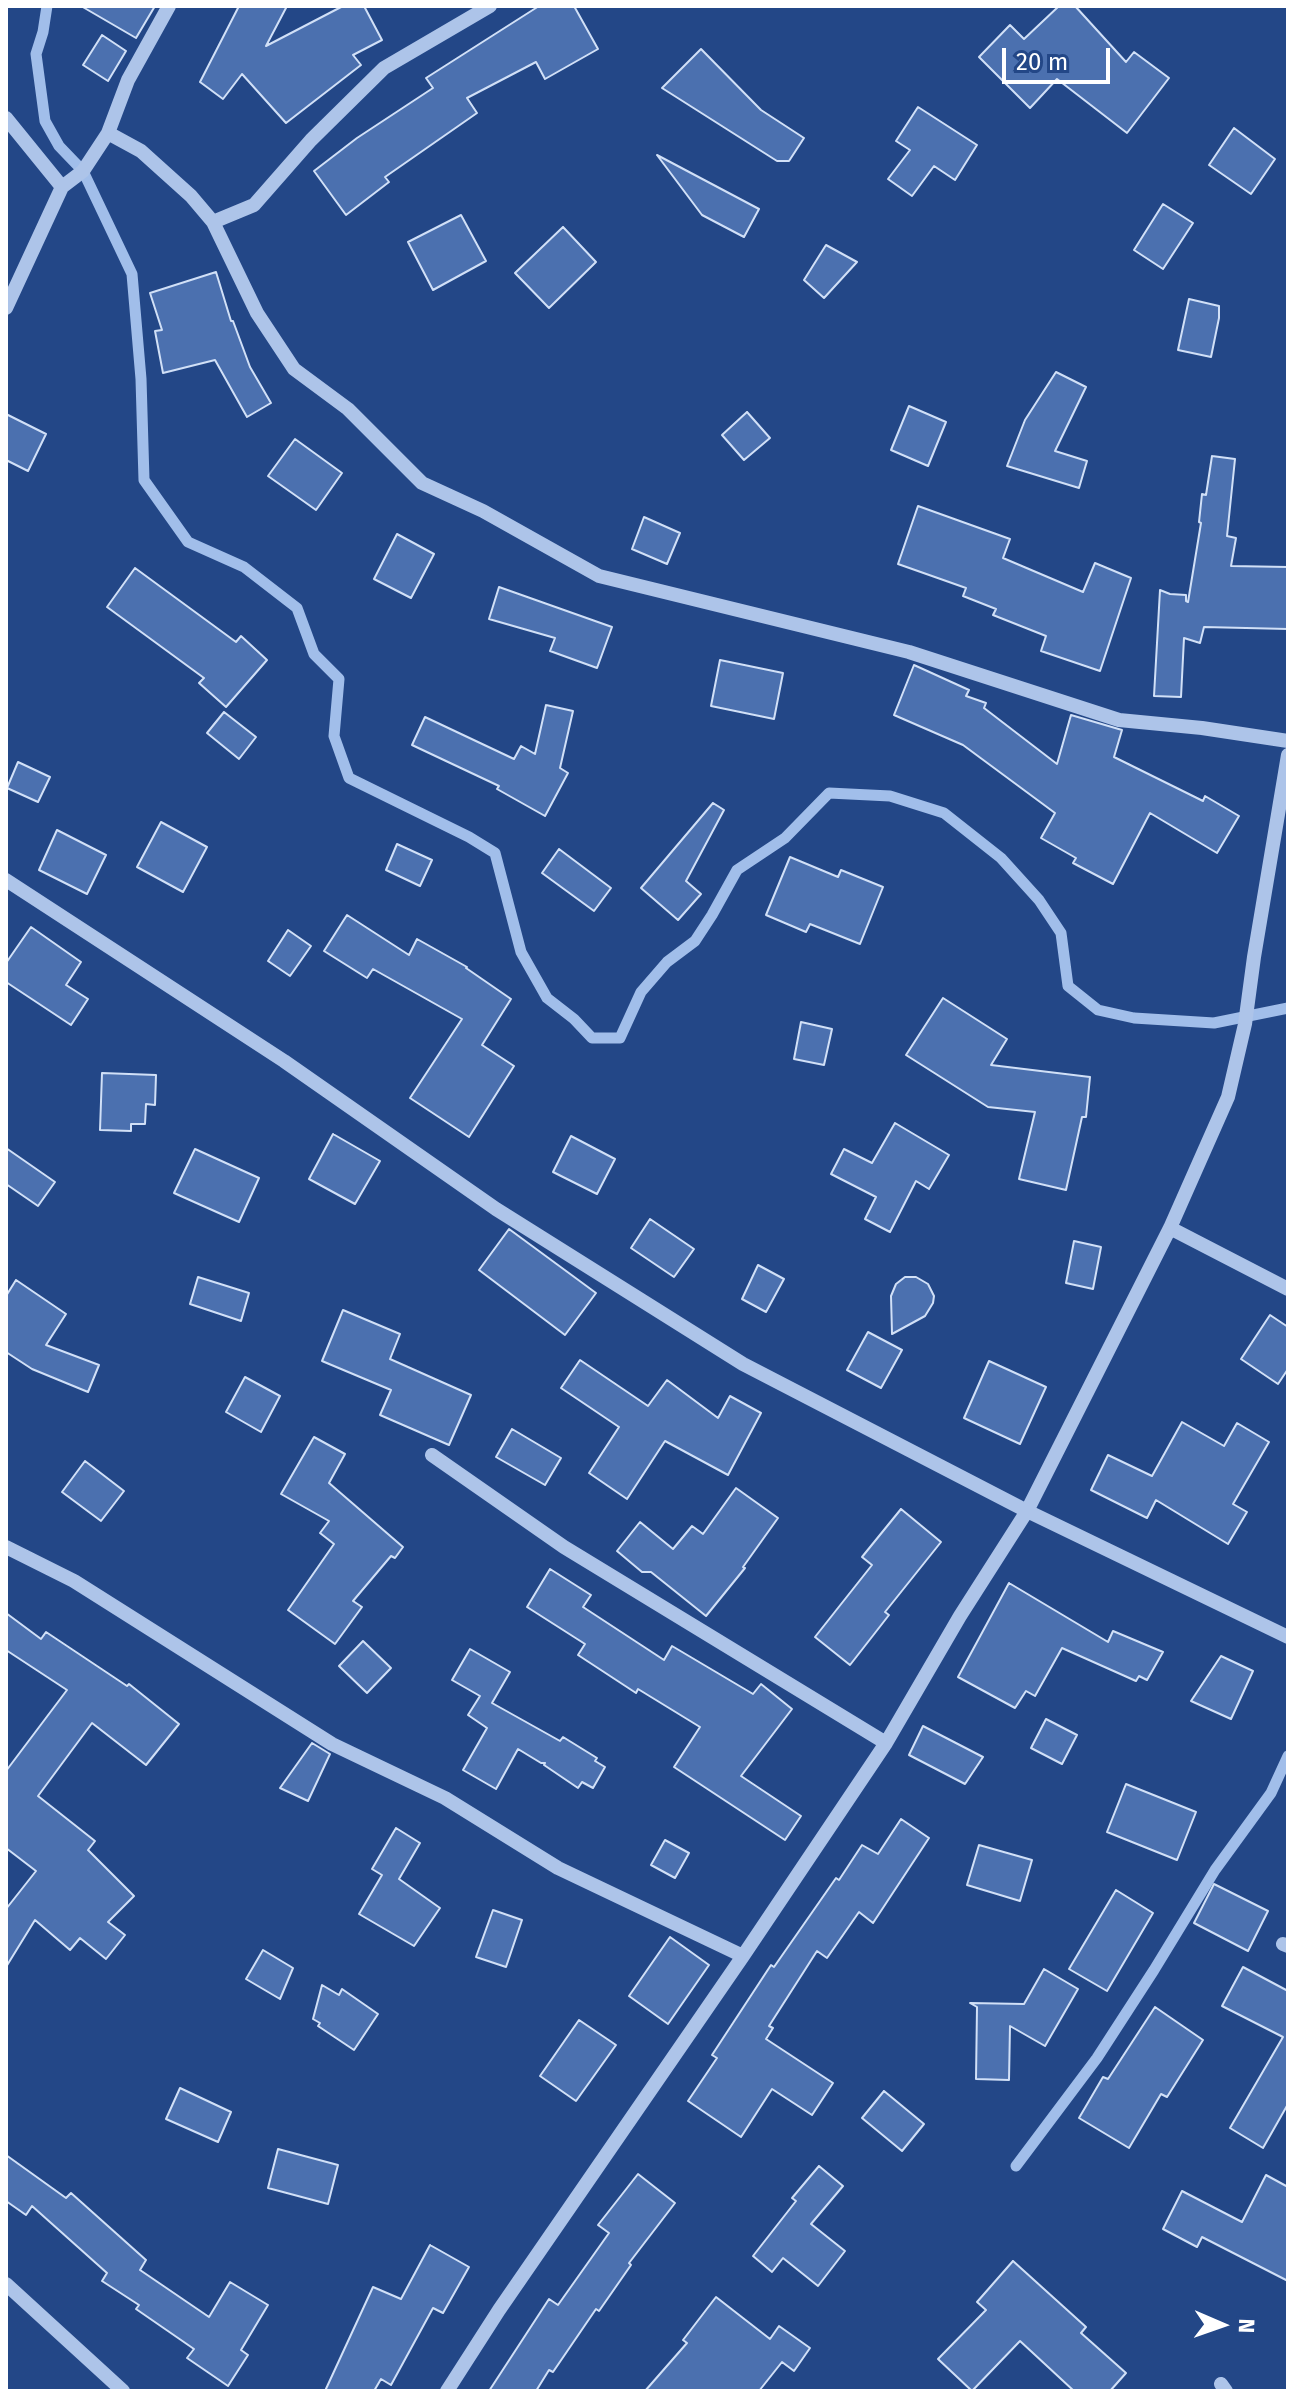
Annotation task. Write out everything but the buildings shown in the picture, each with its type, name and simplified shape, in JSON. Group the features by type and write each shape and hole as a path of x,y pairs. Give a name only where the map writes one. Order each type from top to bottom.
{"street":[{"path":"6,308 62,187 83,171 108,133 128,80 169,6"},
{"path":"213,222 254,205 311,140 384,68 490,6"},
{"path":"6,118 62,187"},
{"path":"108,133 141,151 191,196 213,222 257,313 294,369 348,409 422,483 483,511 599,576 909,652 1119,720 1288,741"},
{"path":"447,2391 886,1743 960,1616 1027,1511 1170,1228 1228,1097 1245,1024 1287,758"},
{"path":"6,880 284,1061 496,1209 743,1364 1027,1511 1288,1637"},
{"path":"1170,1228 1288,1289"},
{"path":"432,1455 564,1547 886,1743"},
{"path":"6,1547 74,1581 332,1744 445,1798 558,1868 743,1956"},
{"path":"6,2284 123,2391"}],"waterway":[{"path":"47,6 36,54 45,121 59,146 83,171 132,274 141,379 144,480 188,542 244,567 297,608 314,654 339,679 334,736 349,778 495,853 521,952 547,998 592,1038 620,1038 641,992 667,962 695,941 737,870 785,838 829,793 890,796 944,813 1001,858 1039,900 1061,933 1068,986 1098,1010 1134,1018 1214,1023 1288,1008"},
{"path":"1016,2166 1097,2058 1215,1870 1271,1793 1288,1756"}]}
